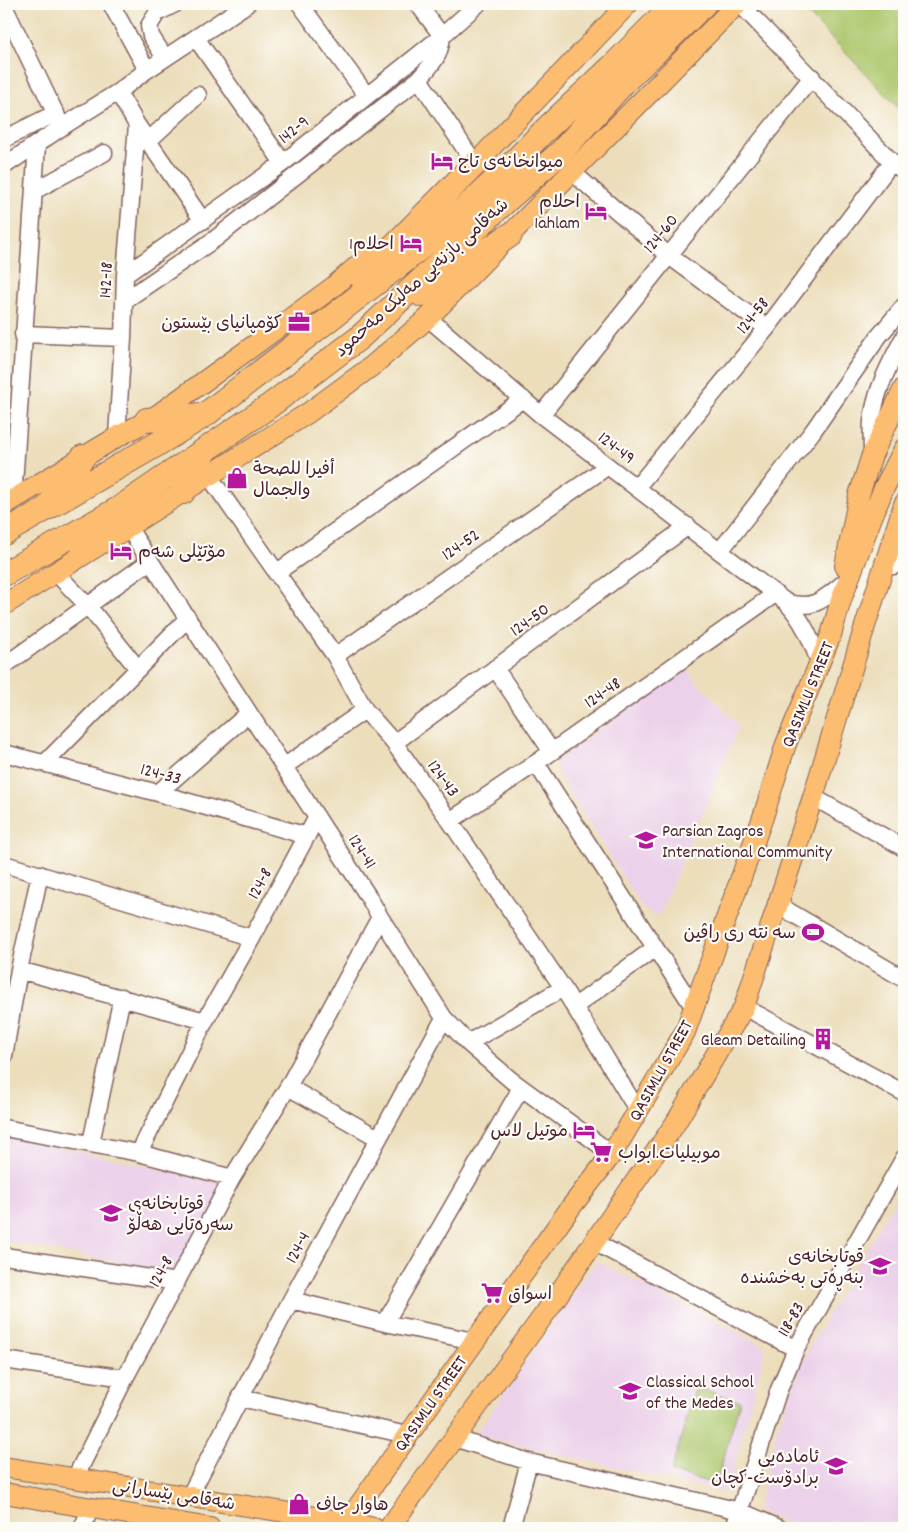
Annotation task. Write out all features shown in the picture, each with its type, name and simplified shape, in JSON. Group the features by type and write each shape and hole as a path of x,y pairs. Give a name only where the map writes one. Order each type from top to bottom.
{"highway":[{"name":"شەقامی بازنەیی مەلیک مەحمود","path":"4,574 120,508 268,407 359,338 506,200 561,152 674,4"},
{"name":"شەقامی بازنەیی مەلیک مەحمود","path":"4,533 205,415 407,259 619,74 704,4"},
{"path":"294,346 475,164"},
{"path":"359,338 510,235"},
{"path":"148,420 205,415"},
{"path":"183,492 204,452"},
{"path":"46,509 83,457"},
{"path":"56,544 124,529"}],"main road":[{"path":"8,502 116,437 156,416 333,287 475,164 628,4"},
{"path":"4,605 308,413 372,366 428,318 739,4"},
{"path":"844,588 850,535 857,503 872,455 904,388"},
{"name":"QASIMLU STREET","path":"345,1525 474,1341 571,1207 612,1154 685,1032 763,817 786,744 831,635 844,588 872,517 904,449"},
{"name":"QASIMLU STREET","path":"389,1528 549,1308 675,1124 744,1007 813,797 901,511"},
{"path":"865,626 899,562 904,545"},
{"name":"شەقامی بێسارانی","path":"4,1467 345,1525 374,1528"},
{"name":"شەقامی بێسارانی","path":"4,1493 189,1526 210,1528"}],"street":[{"path":"112,4 147,70"},
{"path":"165,58 151,36 149,26 157,13 175,4"},
{"path":"4,139 59,120 118,92 147,70 196,38 227,10 247,4"},
{"path":"300,4 367,96"},
{"path":"124,301 215,239 419,79 436,58 441,48 442,36 418,4"},
{"name":"142-9","path":"125,275 283,163 442,36 478,4"},
{"path":"739,4 898,166"},
{"path":"4,6 59,120"},
{"path":"196,38 283,163"},
{"name":"124-60","path":"541,415 812,77"},
{"path":"419,79 475,164"},
{"path":"118,92 137,125 203,221"},
{"path":"148,141 198,95"},
{"path":"4,166 37,144 59,120"},
{"name":"142-18","path":"116,437 125,275 137,125"},
{"path":"8,502 37,144"},
{"path":"34,192 104,153"},
{"name":"124-58","path":"637,487 898,166"},
{"path":"572,172 668,255 767,328"},
{"path":"720,550 813,430 879,336 904,306"},
{"name":"124-49","path":"428,318 541,415 720,550 780,598 798,616 807,631 820,665"},
{"path":"23,334 123,338"},
{"path":"872,455 872,422 878,395 888,366 904,337"},
{"path":"276,573 523,399"},
{"name":"124-52","path":"335,656 608,466"},
{"name":"124-43","path":"209,476 335,656 365,710 394,743 450,821 563,988 638,1111"},
{"name":"124-50","path":"394,743 688,526"},
{"name":"124-41","path":"124,529 150,561 248,713 285,766 444,1018 468,1043 521,1088 612,1154"},
{"path":"4,666 150,561"},
{"path":"55,572 88,606 138,669"},
{"path":"780,598 802,606 812,605 844,588"},
{"name":"124-48","path":"450,821 780,598"},
{"path":"45,763 188,618"},
{"path":"496,668 552,752"},
{"path":"285,766 365,710"},
{"path":"158,793 248,713"},
{"name":"124-33","path":"4,753 158,793 307,836"},
{"path":"536,763 694,1008"},
{"path":"813,797 904,848"},
{"name":"124-8","path":"138,1153 205,1021 317,817"},
{"path":"4,864 252,938"},
{"path":"4,1056 19,970 40,874"},
{"path":"778,905 904,979"},
{"name":"124-8","path":"74,1478 232,1178 288,1087 380,918"},
{"path":"574,1007 654,948"},
{"path":"19,970 205,1021"},
{"path":"468,1043 563,988"},
{"path":"91,1143 122,997"},
{"path":"744,1007 904,1094"},
{"name":"124-4","path":"189,1497 290,1300 444,1018"},
{"path":"288,1087 378,1138"},
{"path":"385,1323 521,1088"},
{"path":"4,1128 138,1153 232,1178"},
{"name":"118-83","path":"734,1528 778,1392 796,1348 904,1158"},
{"path":"594,1242 796,1348"},
{"path":"4,1256 177,1282"},
{"path":"290,1300 385,1323 474,1341"},
{"path":"4,1360 125,1378"},
{"path":"240,1398 407,1435"},
{"path":"454,1438 529,1462 740,1511 779,1528"},
{"path":"511,1528 529,1462"},
{"path":"82,1528 91,1508"}],"shaded area":[{"name":"Parsian Zagros International Community","path":"687,671 739,726 659,916 643,909 557,772 556,761 673,676"},
{"name":"قوتابخانەی سەرەتایی هەڵۆ","path":"9,1136 232,1185 188,1275 4,1241 4,1166"},
{"name":"ئامادەیی برادۆست-کچان","path":"904,1185 904,1520 899,1528 798,1528 757,1510 779,1423 809,1347"},
{"name":"Classical School of the Medes","path":"596,1261 766,1347 727,1493 475,1435"}],"green space":[{"path":"799,4 904,4 904,114"},
{"path":"696,1387 740,1401 716,1484 671,1472"}],"place":[{"name":"میوانخانەی تاج","path":"442,161"},
{"name":"احلام 1ahlam","path":"596,211"},
{"name":"احلام1","path":"411,243"},
{"name":"کۆمپانیای بێستون","path":"299,322"},
{"name":"أفيرا للصحة والجمال","path":"237,478"},
{"name":"مۆتێلی شەم","path":"121,551"},
{"name":"Parsian Zagros International Community","path":"646,840"},
{"name":"سه نته رى راڤين","path":"813,932"},
{"name":"Gleam Detailing","path":"823,1039"},
{"name":"موتيل لاس","path":"584,1130"},
{"name":"موبيليات.ابواب","path":"601,1152"},
{"name":"قوتابخانەی سەرەتایی هەڵۆ","path":"111,1213"},
{"name":"قوتابخانەی بنەڕەتی بەخشندە","path":"880,1266"},
{"name":"اسواق","path":"492,1293"},
{"name":"Classical School of the Medes","path":"630,1391"},
{"name":"ئامادەیی برادۆست-کچان","path":"836,1466"},
{"name":"هاوار جاف","path":"299,1504"}]}
